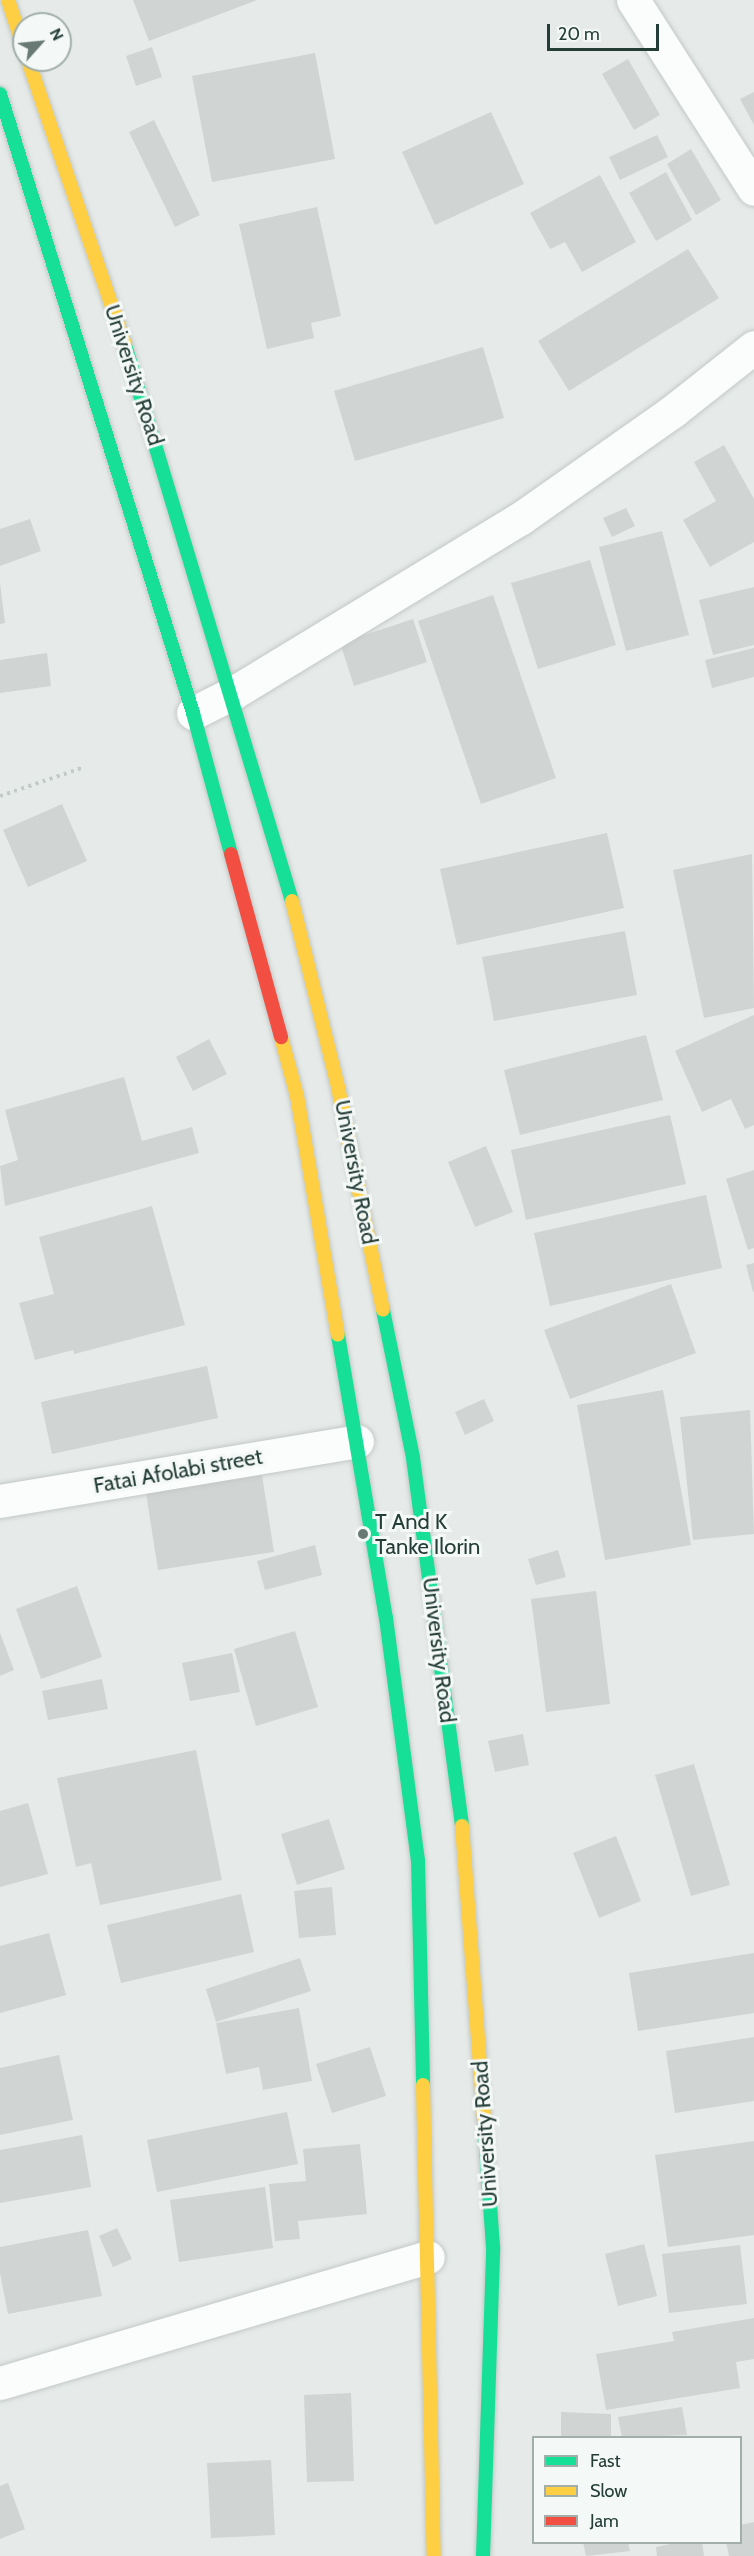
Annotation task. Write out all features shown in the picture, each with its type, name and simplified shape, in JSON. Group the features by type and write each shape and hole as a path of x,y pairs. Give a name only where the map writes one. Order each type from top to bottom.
{"main road":[{"name":"University Road","path":"32,72 147,410 284,866 338,1086 415,1469 466,1855 493,2247 483,2556"},
{"name":"University Road","path":"0,94 193,713 297,1096 386,1618 418,1860 434,2556"}],"street":[{"path":"633,0 754,189"},
{"path":"193,713 233,693 521,519 673,411 754,346"},
{"name":"Fatai Afolabi street","path":"0,1501 357,1441"},
{"path":"0,2383 428,2257"}],"path":[{"path":"0,796 84,767"}],"building":[{"path":"133,0 257,0 149,41"},
{"path":"152,47 162,77 136,86 126,56"},
{"path":"315,53 335,159 212,182 192,76"},
{"path":"628,59 660,115 634,130 602,74"},
{"path":"754,92 754,125 740,99"},
{"path":"491,112 524,184 435,225 402,152"},
{"path":"154,120 200,215 175,227 129,132"},
{"path":"657,135 668,157 620,180 609,157"},
{"path":"691,149 721,200 696,215 667,164"},
{"path":"666,172 692,220 656,241 629,193"},
{"path":"600,175 636,242 582,272 565,242 550,249 530,213"},
{"path":"317,207 341,316 311,323 314,338 267,349 239,224"},
{"path":"688,249 719,298 569,391 538,341"},
{"path":"483,347 504,418 355,461 334,391"},
{"path":"724,445 754,499 754,542 710,567 683,520 716,501 694,462"},
{"path":"626,508 635,526 612,537 603,518"},
{"path":"30,519 41,551 0,566 0,529"},
{"path":"662,531 689,635 626,651 599,547"},
{"path":"590,560 616,645 538,669 511,583"},
{"path":"0,583 5,623 0,624"},
{"path":"754,587 754,645 713,655 699,600"},
{"path":"493,595 556,778 481,804 418,621"},
{"path":"413,619 427,662 354,686 340,643"},
{"path":"754,648 754,677 712,688 705,660"},
{"path":"47,653 51,686 0,693 0,660"},
{"path":"62,804 87,861 28,887 3,830"},
{"path":"607,833 624,908 457,945 440,869"},
{"path":"752,854 754,1008 704,1018 673,870"},
{"path":"625,931 637,995 494,1021 482,957"},
{"path":"754,1015 754,1125 745,1129 731,1099 702,1112 675,1051"},
{"path":"646,1035 663,1100 520,1135 504,1070"},
{"path":"209,1039 227,1074 193,1091 176,1057"},
{"path":"124,1077 142,1141 192,1127 199,1153 5,1206 0,1166 18,1160 5,1110"},
{"path":"670,1115 686,1184 526,1220 511,1150"},
{"path":"486,1146 513,1212 475,1227 448,1162"},
{"path":"754,1170 754,1248 748,1250 726,1179"},
{"path":"706,1195 722,1268 550,1306 534,1233"},
{"path":"152,1206 185,1325 74,1354 73,1350 35,1360 19,1303 54,1294 39,1237"},
{"path":"754,1263 754,1292 753,1292 746,1265"},
{"path":"671,1284 696,1353 570,1399 544,1330"},
{"path":"207,1366 218,1418 52,1454 41,1402"},
{"path":"663,1390 691,1545 605,1560 577,1405"},
{"path":"484,1399 494,1421 465,1435 455,1412"},
{"path":"750,1410 754,1534 693,1540 680,1417"},
{"path":"262,1475 274,1552 158,1570 146,1493"},
{"path":"315,1545 322,1575 265,1590 257,1561"},
{"path":"558,1550 566,1577 536,1585 528,1559"},
{"path":"77,1586 102,1657 41,1679 16,1609"},
{"path":"596,1591 610,1704 546,1712 531,1599"},
{"path":"295,1631 318,1707 256,1726 234,1649"},
{"path":"0,1633 14,1670 0,1676"},
{"path":"232,1653 240,1692 190,1701 182,1663"},
{"path":"102,1679 108,1709 48,1720 42,1691"},
{"path":"523,1734 529,1765 495,1772 488,1741"},
{"path":"196,1750 222,1880 100,1905 91,1863 76,1867 57,1778"},
{"path":"694,1764 730,1885 691,1896 655,1775"},
{"path":"28,1803 48,1874 0,1887 0,1811"},
{"path":"329,1819 345,1869 297,1885 281,1834"},
{"path":"616,1836 641,1901 599,1918 573,1853"},
{"path":"332,1887 336,1935 299,1938 294,1891"},
{"path":"241,1894 254,1952 121,1983 107,1925"},
{"path":"49,1933 66,1995 0,2013 0,1946"},
{"path":"754,1953 754,2013 638,2031 629,1973"},
{"path":"300,1958 311,1991 216,2022 206,1989"},
{"path":"299,2008 312,2081 263,2090 259,2067 226,2074 216,2023"},
{"path":"754,2037 754,2101 675,2113 666,2051"},
{"path":"370,2047 386,2096 332,2113 316,2064"},
{"path":"59,2055 73,2120 0,2135 0,2068"},
{"path":"287,2112 298,2164 157,2192 147,2140"},
{"path":"82,2135 91,2187 0,2203 0,2150"},
{"path":"754,2141 754,2235 668,2247 655,2155"},
{"path":"360,2144 367,2214 298,2221 300,2239 275,2241 269,2184 306,2181 303,2149"},
{"path":"265,2187 273,2248 179,2262 170,2200"},
{"path":"117,2228 132,2259 113,2267 99,2236"},
{"path":"88,2230 102,2296 8,2314 0,2273 0,2247"},
{"path":"644,2244 657,2296 618,2306 605,2254"},
{"path":"740,2245 747,2304 669,2313 662,2254"},
{"path":"754,2318 754,2359 736,2362 740,2388 606,2410 596,2354 674,2341 672,2332"},
{"path":"351,2393 354,2481 307,2482 304,2395"},
{"path":"682,2407 687,2435 622,2436 618,2417"},
{"path":"561,2412 611,2414 611,2436 561,2436"},
{"path":"271,2460 275,2535 211,2538 207,2463"},
{"path":"8,2483 25,2529 0,2539 0,2486"},
{"path":"754,2522 754,2556 729,2556 726,2544 742,2544 742,2525"},
{"path":"583,2544 628,2544 630,2551 586,2556"},
{"path":"670,2544 702,2544 704,2556 657,2556 656,2547"}],"traffic: fast":[{"path":"0,94 193,713 231,854"},
{"path":"125,345 292,901"},
{"path":"383,1310 413,1458 462,1826"},
{"path":"338,1335 386,1618 418,1860 423,2085"},
{"path":"483,2556 493,2247 484,2118"}],"traffic: slow":[{"path":"8,0 12,12"},
{"path":"32,72 125,345"},
{"path":"292,901 338,1087 383,1310"},
{"path":"281,1037 297,1096 338,1335"},
{"path":"462,1826 484,2118"},
{"path":"423,2085 434,2556"}],"traffic: jam":[{"path":"231,854 281,1037"}],"place":[{"name":"T And K Tanke Ilorin","path":"363,1534"}]}
